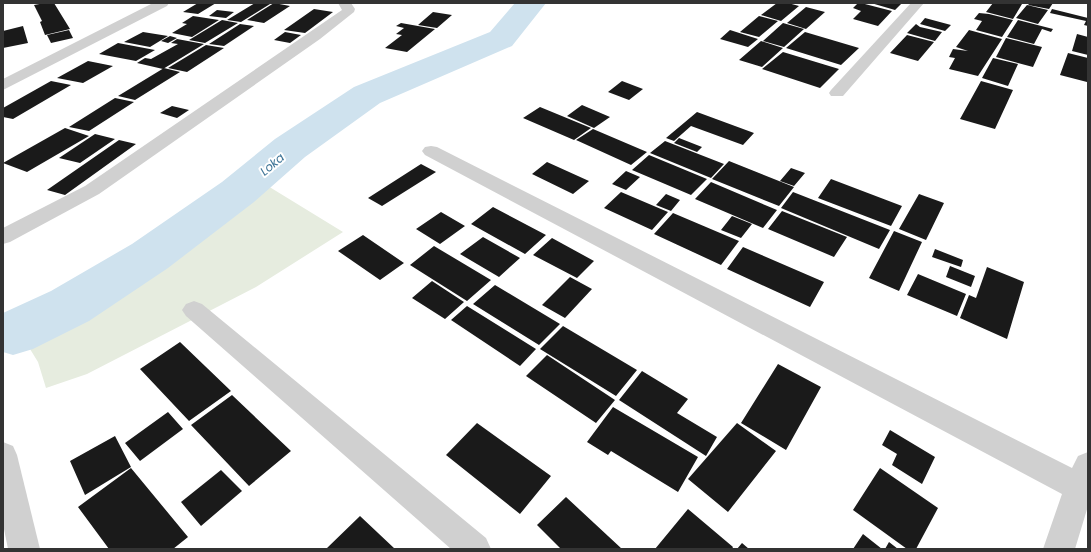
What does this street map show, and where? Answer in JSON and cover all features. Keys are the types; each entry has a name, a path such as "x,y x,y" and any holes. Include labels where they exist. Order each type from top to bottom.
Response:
{"street":[{"path":"3,85 163,3"},
{"path":"3,237 92,190 130,164 348,12 349,9 344,3"},
{"path":"837,93 918,3"},
{"path":"431,152 1083,476 1059,549"},
{"path":"194,310 475,549"},
{"path":"3,455 24,549"}],"shaded area":[{"path":"245,172 343,232 256,287 87,374 46,388 38,362 17,328 15,312 78,281"}],"building":[{"path":"54,3 70,29 45,35 40,22 42,21 34,5"},
{"path":"198,3 216,3 198,14 183,12"},
{"path":"255,3 270,4 241,22 227,20"},
{"path":"274,3 290,6 264,23 247,20"},
{"path":"777,3 788,3 799,6 781,21 761,15"},
{"path":"858,3 892,11 878,26 853,19 861,11 853,8"},
{"path":"871,3 902,3 895,10"},
{"path":"993,3 1022,4 1013,19 986,12"},
{"path":"1030,3 1053,3 1049,9 1028,5"},
{"path":"1027,5 1048,10 1038,24 1016,18"},
{"path":"806,7 825,12 806,29 787,23"},
{"path":"314,9 333,12 305,33 284,30"},
{"path":"1052,9 1088,18 1088,26 1084,25 1086,21 1050,13"},
{"path":"217,10 234,12 226,18 209,16"},
{"path":"433,12 452,15 437,28 418,25"},
{"path":"979,13 1013,20 1002,37 976,30 982,21 974,19"},
{"path":"193,16 219,20 192,37 172,33 187,24 182,23"},
{"path":"759,16 778,21 759,37 740,32"},
{"path":"925,18 951,25 945,31 920,24"},
{"path":"222,20 238,23 205,43 189,40"},
{"path":"1018,20 1053,29 1051,32 1042,29 1034,44 1007,37"},
{"path":"401,23 435,29 407,52 385,48 402,35 396,34 404,28 396,26"},
{"path":"783,23 804,29 784,47 763,41"},
{"path":"240,24 254,26 224,46 209,44"},
{"path":"916,24 920,27 942,32 935,41 907,33"},
{"path":"23,26 28,43 3,48 3,31"},
{"path":"69,30 73,38 51,43 47,35"},
{"path":"730,30 758,39 748,47 720,39"},
{"path":"969,30 1002,39 978,76 949,69 955,58 949,57 953,49 968,51 956,47"},
{"path":"143,32 168,36 150,47 124,42"},
{"path":"285,32 301,35 290,43 274,40"},
{"path":"805,32 859,48 841,65 786,48"},
{"path":"1077,34 1088,37 1088,55 1072,51"},
{"path":"907,35 934,42 918,61 890,53"},
{"path":"170,36 177,38 168,43 161,41"},
{"path":"1006,38 1042,47 1033,67 996,57"},
{"path":"177,39 204,44 163,69 137,63 145,58 151,59 178,44 171,43"},
{"path":"761,41 783,48 762,67 739,60"},
{"path":"118,43 155,50 136,61 99,54"},
{"path":"206,45 224,48 187,72 168,68"},
{"path":"783,52 839,69 820,88 762,69"},
{"path":"1068,53 1088,58 1087,82 1060,75"},
{"path":"993,58 1018,64 1008,86 982,78"},
{"path":"88,61 113,66 83,83 57,78"},
{"path":"164,68 180,72 135,100 118,96"},
{"path":"51,81 71,85 13,119 3,117 3,108"},
{"path":"622,81 643,89 629,100 608,92"},
{"path":"981,81 1013,90 995,129 960,119"},
{"path":"115,98 134,102 89,131 69,127"},
{"path":"582,105 610,117 594,128 567,116"},
{"path":"172,106 189,110 177,118 160,113"},
{"path":"540,107 591,128 574,140 523,118"},
{"path":"697,112 754,133 743,145 691,126 674,141 666,138"},
{"path":"65,128 89,136 27,172 3,163"},
{"path":"593,129 647,152 631,165 576,140"},
{"path":"95,134 115,139 80,163 59,158"},
{"path":"679,138 702,147 697,152 674,143"},
{"path":"119,140 136,144 65,195 47,190"},
{"path":"665,141 724,164 711,178 650,153"},
{"path":"649,155 707,179 691,195 632,170"},
{"path":"729,161 794,187 779,206 712,179"},
{"path":"547,162 589,181 573,194 532,174"},
{"path":"421,164 436,172 382,206 368,198"},
{"path":"791,168 805,173 794,186 780,181"},
{"path":"626,171 640,177 626,190 612,184"},
{"path":"831,179 902,206 891,226 818,198"},
{"path":"711,182 777,210 763,228 695,199"},
{"path":"621,192 668,212 652,230 604,208"},
{"path":"793,192 890,230 879,249 781,208"},
{"path":"666,194 680,200 671,211 656,205"},
{"path":"919,194 944,203 926,240 899,229"},
{"path":"493,207 546,235 525,254 471,224"},
{"path":"782,211 847,237 834,257 768,229"},
{"path":"441,212 465,226 440,244 416,229"},
{"path":"673,213 739,241 721,265 654,234"},
{"path":"732,216 752,224 741,238 721,230"},
{"path":"894,231 922,242 899,291 869,278"},
{"path":"363,235 404,263 380,280 338,251"},
{"path":"483,237 520,258 499,277 460,254"},
{"path":"552,238 594,261 577,278 533,255"},
{"path":"434,246 491,280 467,301 410,265"},
{"path":"743,247 824,282 810,307 727,269"},
{"path":"935,249 963,260 961,267 932,257"},
{"path":"950,266 975,276 971,287 946,277"},
{"path":"987,267 1024,282 1007,339 960,318 969,295 976,298"},
{"path":"918,274 966,294 957,316 907,295"},
{"path":"570,277 592,289 565,318 542,305"},
{"path":"432,281 464,302 445,319 412,298"},
{"path":"495,285 560,324 539,345 473,304"},
{"path":"467,306 536,349 520,366 451,320"},
{"path":"563,326 637,370 616,396 540,349"},
{"path":"180,342 231,391 189,421 140,369"},
{"path":"547,355 615,400 596,423 526,376"},
{"path":"778,364 821,387 786,450 741,423"},
{"path":"642,371 688,399 677,413 717,437 706,456 619,400"},
{"path":"232,395 291,451 249,486 191,425"},
{"path":"613,407 698,457 678,492 611,451 608,455 587,442"},
{"path":"168,412 183,429 140,461 125,443"},
{"path":"477,423 551,476 520,514 446,455"},
{"path":"737,423 776,451 728,512 688,479"},
{"path":"890,430 935,457 922,484 892,465 897,454 882,445"},
{"path":"115,436 131,467 85,495 70,461"},
{"path":"131,468 188,537 173,549 109,549 78,507"},
{"path":"880,468 938,508 916,549 907,549 853,510"},
{"path":"221,470 242,491 201,526 181,502"},
{"path":"566,497 622,549 561,549 537,525"},
{"path":"688,509 733,547 732,549 655,549"},
{"path":"360,516 395,549 326,549"},
{"path":"863,534 882,549 853,549"},
{"path":"889,542 898,549 885,549"},
{"path":"742,543 749,549 737,549"}],"waterway":[{"name":"Loka","path":"13,333 70,306 150,256 238,192 290,148 367,95 501,39 531,3"}]}
